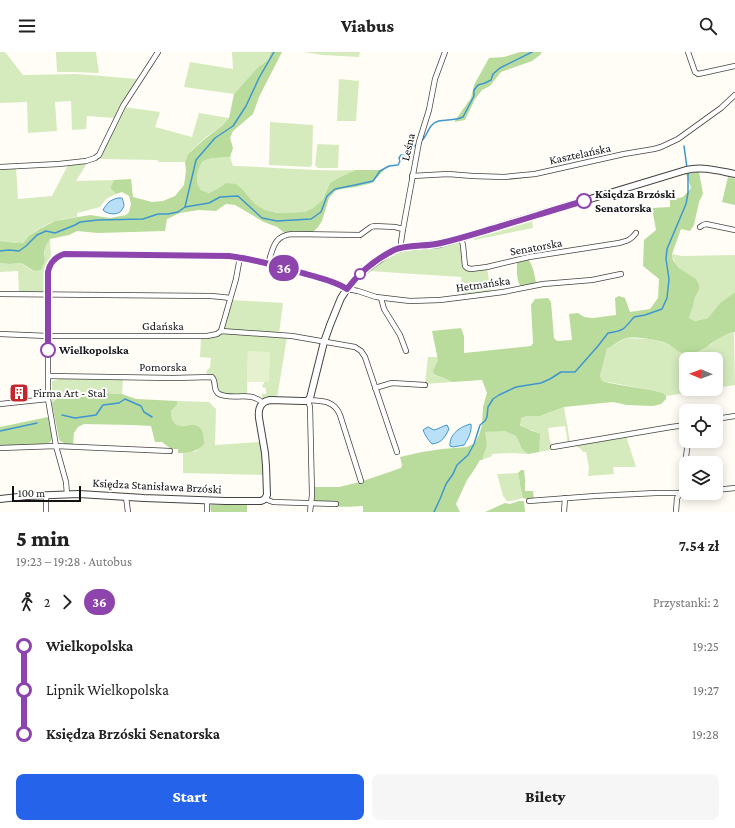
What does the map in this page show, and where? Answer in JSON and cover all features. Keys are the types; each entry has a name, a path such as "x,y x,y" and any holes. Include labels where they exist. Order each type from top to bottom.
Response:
{"street":[{"path":"0,167 59,164 95,158 99,155 123,106 158,52"},
{"name":"Leśna","path":"401,248 412,176 419,144 429,110 435,79 445,52"},
{"path":"688,52 695,72 698,74 735,66"},
{"name":"Kasztelańska","path":"412,176 448,174 504,177 535,174 624,154 654,149 678,139 721,108 735,95"},
{"path":"308,400 312,395 324,342 336,309 347,289 358,276 390,252 401,248 440,244 688,170 704,168 735,174"},
{"path":"700,226 706,224 735,230"},
{"path":"268,264 275,242 279,238 286,235 360,235 374,226 403,229"},
{"name":"Senatorska","path":"461,238 464,264 467,268 471,269 487,267 529,257 618,243 631,239 636,233"},
{"path":"67,494 66,482 56,446 48,400 48,272 49,266 55,258 64,254 229,256 268,264 341,285 347,289"},
{"path":"221,330 236,279 240,258"},
{"name":"Hetmańska","path":"347,289 381,298 410,301 440,300 503,292 558,282 592,280 621,274"},
{"path":"0,294 211,296 230,298"},
{"path":"381,298 384,309 400,335 406,351"},
{"name":"Gdańska","path":"0,334 48,336 207,336 217,334 221,330 277,335 355,347 361,351 365,357 375,388"},
{"name":"Pomorska","path":"48,376 173,378 212,377 216,391 220,394 252,396 263,403"},
{"path":"397,452 375,388 392,383 425,385"},
{"path":"0,404 48,400"},
{"path":"265,499 266,466 259,413 260,407 263,403 270,400 308,400 326,402 333,405 340,415 361,481"},
{"path":"308,400 310,407 312,495 310,512"},
{"path":"723,419 735,416"},
{"path":"553,447 679,426"},
{"path":"0,448 56,446 170,451"},
{"path":"723,489 735,488"},
{"path":"529,501 656,493 679,493"},
{"name":"Księdza Stanisława Brzóski","path":"0,499 46,495 89,494 207,500 261,501 265,499 273,502 336,504"},
{"path":"46,495 46,512"},
{"path":"676,512 676,501 679,495"},
{"path":"126,497 128,512"},
{"path":"564,512 565,498"},
{"path":"207,500 207,512"}],"green space":[{"path":"0,52 5,52 23,75 77,74 138,80 114,118 87,116 86,129 72,130 71,101 55,102 57,131 28,133 27,102 0,103"},
{"path":"56,52 96,52 99,73 57,72"},
{"path":"232,52 271,52 268,60 257,68 234,94 184,87 190,62 233,69"},
{"path":"271,52 282,52 259,97 253,114 233,131 230,138 233,148 230,157 204,160 198,172 197,181 201,190 209,193 226,183 236,184 255,204 265,210 278,213 305,212 315,207 323,199 330,183 340,177 356,170 384,170 372,183 335,191 329,198 322,221 313,232 286,234 277,227 264,222 235,205 226,204 216,211 199,210 180,213 167,219 165,231 98,233 77,231 69,235 50,239 46,245 44,252 45,260 41,270 32,270 21,263 0,263 0,241 23,243 29,236 55,221 90,215 110,218 126,215 129,212 131,204 129,196 122,192 116,194 110,188 114,180 131,179 133,197 152,202 163,201 175,196 184,185 186,171 185,162 188,154 222,126 229,118 234,94 257,68 268,60"},
{"path":"304,52 360,52 359,57 322,55"},
{"path":"520,52 542,52 532,61 501,72 490,86 482,90 475,99 465,120 454,122 471,98 474,85 489,58 504,57"},
{"path":"339,79 359,81 356,121 337,121"},
{"path":"124,107 160,112 155,127 192,137 199,113 229,118 222,126 207,136 188,154 185,162 101,159 99,157"},
{"path":"270,122 313,125 312,165 310,167 269,165"},
{"path":"318,144 339,145 338,168 318,168 315,165"},
{"path":"230,157 233,166 310,170 356,170 330,183 323,199 315,208 305,212 278,213 265,210 255,204 243,190 226,183 209,193 201,190 197,177 202,162 211,158"},
{"path":"87,163 76,181 114,180 110,188 116,194 106,199 100,207 77,213 77,217 58,220 46,225 33,233 23,243 0,241 0,168 16,167 18,199 52,196 68,165"},
{"path":"699,172 703,194 699,202 694,225 690,231 681,229 672,254 673,260 679,268 696,279 699,285 699,290 689,318 695,321 708,318 720,303 735,292 735,332 722,336 695,352 679,352 663,342 640,338 626,338 607,349 600,376 602,381 663,393 666,396 666,399 661,404 653,406 627,405 613,402 564,407 540,416 527,416 521,418 520,425 540,434 539,452 528,454 522,449 516,436 505,431 485,432 487,446 482,460 480,460 467,480 456,504 460,512 363,512 363,506 332,506 315,502 313,499 314,487 339,487 360,482 401,468 402,465 400,457 442,449 467,447 475,443 482,425 483,407 487,393 482,380 452,382 435,375 433,372 438,360 432,331 461,328 464,336 464,353 531,346 533,343 531,305 535,299 548,298 551,302 554,338 557,341 572,340 569,314 578,313 584,317 593,318 616,315 615,298 619,296 625,298 630,312 650,309 658,298 659,279 643,266 644,240 656,230 652,208 670,207 670,200 683,197 691,188 686,174"},
{"path":"728,177 735,179 735,205 722,202"},
{"path":"532,220 533,228 475,240 472,238"},
{"path":"50,239 51,259 46,270 44,291 42,293 19,293 18,271 0,272 0,263 21,263 31,270 45,260 45,249"},
{"path":"461,241 464,267 487,268 491,293 463,296 461,277 369,271 397,253 412,249 439,247"},
{"path":"672,254 682,256 735,255 735,292 720,303 708,318 695,321 689,318 694,300 699,290 696,279 684,272 675,263"},
{"path":"528,259 534,271 536,284 521,287 517,272 517,262"},
{"path":"231,300 283,303 279,334 225,329"},
{"path":"734,332 735,385 723,387 723,352 684,352 710,345 723,335"},
{"path":"223,333 287,337 277,398 264,400 262,397 262,394 266,394 266,388 262,387 263,384 264,382 269,382 248,351 247,395 230,394 218,391 206,372 210,367 211,358 200,357 201,338"},
{"path":"626,338 650,339 666,343 676,348 679,352 679,394 666,396 663,393 656,391 602,381 600,376 607,349"},
{"path":"248,351 270,352 269,382 247,382"},
{"path":"428,357 438,357 434,368 434,375 452,382 425,384"},
{"path":"57,378 123,378 122,394 68,394 55,399 52,404 52,381 57,380"},
{"path":"106,393 122,394 136,399 177,401 177,405 171,411 172,419 175,424 179,426 198,426 203,434 204,444 192,452 178,453 178,449 171,449 162,442 155,442 151,426 84,424 78,427 74,433 73,445 64,445 64,443 59,439 52,404 55,400 62,395"},
{"path":"177,401 209,402 216,409 215,445 261,442 265,475 183,473 183,453 197,451 193,425 182,427 175,425 172,419 171,411 177,405"},
{"path":"564,407 570,442 568,443 565,426 548,428 551,448 626,436 636,467 613,467 614,474 588,476 589,468 586,452 583,452 576,446 539,452 539,434 532,430 527,430 520,424 520,418 527,416 540,416"},
{"path":"48,417 52,437 50,442 44,444 0,447 0,427"},
{"path":"505,430 516,436 522,449 528,454 492,454 492,456 482,460 487,446 484,432"},
{"path":"521,470 524,470 525,491 533,491 534,499 523,498 518,473"},
{"path":"518,473 523,498 507,501 503,496 497,474"},
{"path":"524,501 525,512 485,512 505,503 510,504"},
{"path":"211,505 247,505 247,512 211,512"}],"water":[{"path":"122,198 124,204 121,211 111,214 103,210 109,202"},
{"path":"471,424 470,433 464,445 453,447 450,446 451,438 456,431"},
{"path":"447,425 449,429 443,439 432,444 423,430 428,427 434,430"}],"waterway":[{"path":"185,207 196,160 215,138 233,126 246,106 259,78 274,52"},
{"path":"420,142 424,139 433,123 463,117 474,96 474,90 478,85 491,80 493,74 500,68 532,52"},
{"path":"0,251 19,251 37,235 46,231 55,233 80,222 143,219 158,214 178,212 185,207 209,203 220,197 238,196 262,218 277,221 311,219 321,212 327,196 335,189 373,181 380,171 389,166 398,165 401,155 405,155 407,157 411,154 413,147 417,144"},
{"path":"684,146 687,168"},
{"path":"434,512 446,484 457,465 468,455 474,444 480,425 485,421 488,407 493,399 516,387 541,383 561,372 575,372 608,333 623,329 634,317 662,309 667,298 669,279 666,259 667,249 686,204 688,193 688,172"},
{"path":"62,415 75,418 96,415 103,405 119,403 125,399 141,406 144,412 152,417"},
{"path":"0,431 37,423"}],"bus line":[{"name":"36","path":"48,350 48,272 49,266 55,258 64,254 238,257 312,276 341,285 347,289 366,269 390,252 397,249 440,244 584,201"}],"place":[{"name":"Księdza Brzóski Senatorska","path":"584,201"},
{"name":"Wielkopolska","path":"48,350"},
{"name":"Firma Art - Stal","path":"19,393"}]}
